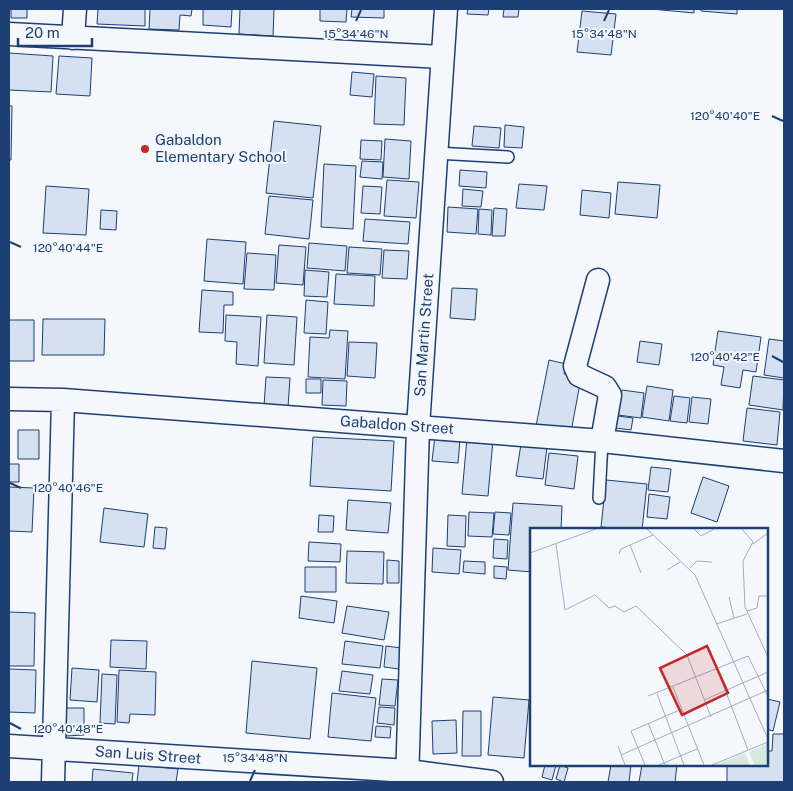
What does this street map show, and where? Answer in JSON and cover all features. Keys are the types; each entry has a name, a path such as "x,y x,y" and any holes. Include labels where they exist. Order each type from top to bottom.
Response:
{"street":[{"path":"73,38 75,9"},
{"name":"San Martin Street","path":"408,777 418,427 446,9"},
{"path":"9,34 442,57"},
{"path":"598,280 575,366 579,375 605,387 610,394 602,441"},
{"name":"Gabaldon Street","path":"9,399 63,400 602,441 784,461"},
{"path":"53,782 63,400"},
{"name":"San Luis Street","path":"9,746 492,782"}],"lane":[{"path":"436,153 508,157"},
{"path":"599,498 602,441"}],"building":[{"path":"11,9 27,9 27,18 11,18"},
{"path":"98,9 145,9 145,26 97,24"},
{"path":"150,9 192,9 191,16 180,15 179,30 149,29"},
{"path":"203,9 232,9 231,27 203,25"},
{"path":"240,9 274,9 273,36 239,34"},
{"path":"320,9 347,9 346,22 320,21"},
{"path":"352,9 384,9 384,18 351,17"},
{"path":"468,9 489,9 488,15 467,14"},
{"path":"504,9 519,9 518,17 503,17"},
{"path":"651,9 694,9 694,13"},
{"path":"701,9 737,9 737,14 701,11"},
{"path":"582,11 616,14 611,55 577,52"},
{"path":"9,53 53,56 51,92 9,90"},
{"path":"59,56 92,58 90,96 56,94"},
{"path":"352,72 374,74 372,97 350,95"},
{"path":"376,76 406,78 404,125 374,124"},
{"path":"9,106 12,106 11,160 9,160"},
{"path":"274,121 321,126 313,198 266,193"},
{"path":"505,125 524,127 522,148 504,147"},
{"path":"474,126 501,128 499,148 472,146"},
{"path":"385,139 411,141 409,179 383,177"},
{"path":"361,140 382,141 381,160 360,159"},
{"path":"362,161 383,162 382,179 360,177"},
{"path":"324,164 356,166 353,229 321,227"},
{"path":"460,170 487,172 486,188 459,186"},
{"path":"387,180 419,182 416,218 384,216"},
{"path":"618,182 660,185 657,218 615,214"},
{"path":"519,184 547,186 544,210 516,208"},
{"path":"46,186 89,189 86,235 43,233"},
{"path":"363,186 382,187 380,214 361,213"},
{"path":"463,189 483,191 481,207 462,206"},
{"path":"582,190 611,193 609,218 580,215"},
{"path":"269,196 313,200 309,239 265,234"},
{"path":"448,207 478,209 476,234 447,232"},
{"path":"494,208 507,209 505,236 492,236"},
{"path":"479,209 492,210 491,235 478,234"},
{"path":"101,210 117,211 116,230 100,229"},
{"path":"365,219 410,222 408,244 363,241"},
{"path":"207,239 246,242 243,284 204,281"},
{"path":"309,243 347,246 345,271 307,268"},
{"path":"279,245 306,247 303,285 276,283"},
{"path":"349,247 382,249 380,275 347,273"},
{"path":"384,250 409,251 407,279 382,278"},
{"path":"247,253 276,255 274,290 244,289"},
{"path":"305,270 329,272 327,297 304,296"},
{"path":"336,274 375,276 374,306 334,304"},
{"path":"452,288 477,289 475,320 450,318"},
{"path":"202,290 233,292 233,305 224,305 223,333 199,332"},
{"path":"306,300 328,302 326,334 304,333"},
{"path":"226,315 261,317 258,366 236,364 237,342 225,341"},
{"path":"267,315 297,317 294,365 264,363"},
{"path":"43,319 105,319 104,355 42,355"},
{"path":"9,320 34,320 34,361 9,361"},
{"path":"330,330 348,331 345,379 308,377 310,337 329,338"},
{"path":"718,331 761,337 756,372 743,370 740,388 721,385 724,367 713,365"},
{"path":"769,339 784,341 784,378 764,375"},
{"path":"640,341 662,344 659,365 637,362"},
{"path":"349,342 377,343 375,378 347,376"},
{"path":"549,360 566,364 564,374 581,378 571,432 536,426"},
{"path":"753,376 784,380 783,410 749,405"},
{"path":"266,377 290,378 288,407 264,406"},
{"path":"306,379 321,379 321,393 306,393"},
{"path":"323,380 347,381 346,406 322,405"},
{"path":"647,386 673,390 669,421 642,417"},
{"path":"622,390 644,393 641,418 618,415"},
{"path":"674,396 690,398 687,423 670,421"},
{"path":"692,397 711,399 708,424 689,422"},
{"path":"747,408 780,412 777,445 743,441"},
{"path":"618,416 633,418 631,430 616,428"},
{"path":"18,430 39,430 39,459 18,459"},
{"path":"435,436 460,439 458,463 432,461"},
{"path":"313,437 394,441 391,491 310,486"},
{"path":"467,438 493,440 488,496 462,494"},
{"path":"521,444 547,447 543,479 516,476"},
{"path":"549,453 578,456 574,489 545,485"},
{"path":"9,464 19,464 19,482 9,482"},
{"path":"651,467 671,469 668,492 648,490"},
{"path":"703,477 729,486 717,522 691,513"},
{"path":"606,480 647,484 642,528 601,527"},
{"path":"9,487 34,488 32,532 9,531"},
{"path":"649,494 670,497 667,519 647,517"},
{"path":"348,500 391,503 388,533 346,530"},
{"path":"513,503 562,506 561,528 530,528 530,572 508,570"},
{"path":"104,508 148,514 144,547 100,542"},
{"path":"469,512 494,513 492,537 468,536"},
{"path":"495,512 511,513 509,535 493,534"},
{"path":"319,515 334,516 333,532 318,532"},
{"path":"448,515 466,516 465,547 447,546"},
{"path":"155,527 167,528 165,549 153,548"},
{"path":"494,539 508,540 507,559 493,558"},
{"path":"309,542 341,544 340,562 308,561"},
{"path":"433,548 461,550 459,574 432,572"},
{"path":"347,551 384,552 383,584 346,583"},
{"path":"387,560 399,561 399,583 387,583"},
{"path":"464,561 485,562 485,574 463,572"},
{"path":"494,566 507,567 506,579 494,578"},
{"path":"305,567 336,567 336,592 305,592"},
{"path":"301,596 337,601 334,623 299,618"},
{"path":"347,606 389,612 384,640 342,633"},
{"path":"9,612 35,613 34,666 9,666"},
{"path":"111,640 147,641 146,669 110,667"},
{"path":"345,641 383,646 380,668 342,664"},
{"path":"386,646 401,648 399,669 384,667"},
{"path":"252,661 317,668 310,739 246,733"},
{"path":"72,668 99,670 97,702 70,700"},
{"path":"9,669 36,670 35,713 9,712"},
{"path":"119,670 156,672 155,715 130,714 129,723 117,722"},
{"path":"342,671 373,675 370,694 339,691"},
{"path":"102,674 117,675 115,724 100,723"},
{"path":"382,679 398,680 395,706 379,705"},
{"path":"332,693 376,698 371,741 328,737"},
{"path":"493,697 529,700 524,758 488,755"},
{"path":"768,699 780,702 773,731 768,729"},
{"path":"379,707 395,708 394,725 377,723"},
{"path":"65,708 84,708 84,735 66,736"},
{"path":"463,711 481,711 481,756 462,756"},
{"path":"456,720 457,753 433,754 432,721"},
{"path":"376,726 391,727 390,738 375,737"},
{"path":"773,734 784,734 784,782 727,782 727,766 768,766 768,751 772,751"},
{"path":"139,765 178,769 176,782 137,782"},
{"path":"545,766 556,766 552,780 542,777"},
{"path":"560,766 568,768 564,782 556,779"},
{"path":"611,766 631,766 629,782 608,782"},
{"path":"642,766 677,766 675,782 639,782"},
{"path":"93,769 133,773 132,782 92,782"}],"place":[{"name":"Gabaldon Elementary School","path":"145,149"}]}
